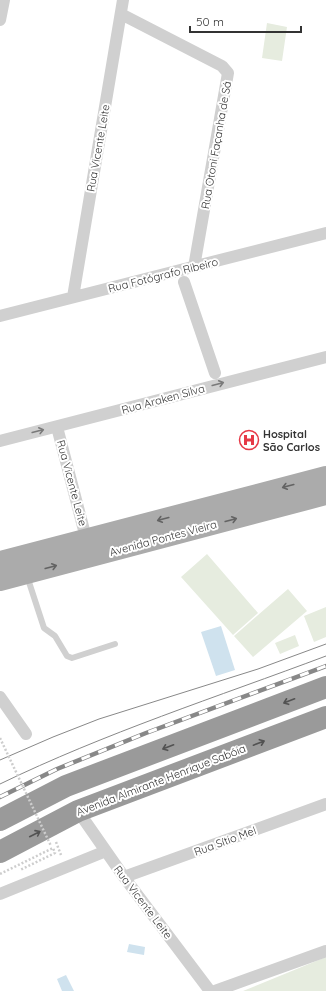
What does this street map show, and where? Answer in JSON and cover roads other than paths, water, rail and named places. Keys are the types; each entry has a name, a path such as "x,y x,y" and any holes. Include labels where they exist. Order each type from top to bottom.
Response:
{"highway":[{"path":"0,820 66,786 326,687"},
{"name":"Avenida Almirante Henrique Sabóia","path":"0,852 51,840 78,811 326,717"}],"main road":[{"name":"Avenida Pontes Vieira","path":"0,561 326,476"},
{"name":"Avenida Pontes Vieira","path":"0,581 326,495"}],"street":[{"path":"0,20 4,0"},
{"name":"Rua Vicente Leite","path":"73,297 123,0"},
{"name":"Rua Otoni Façanha de Sá","path":"121,14 222,66 228,73 194,267"},
{"name":"Rua Fotógrafo Ribeiro","path":"0,316 326,234"},
{"path":"184,282 215,373"},
{"name":"Rua Araken Silva","path":"0,441 326,357"},
{"name":"Rua Vicente Leite","path":"57,427 86,538"},
{"path":"0,697 26,734"},
{"name":"Rua Sítio Mel","path":"124,877 326,804"},
{"name":"Rua Vicente Leite","path":"78,811 124,877 210,991"},
{"path":"0,894 106,851"},
{"path":"215,991 326,951"}],"lane":[{"path":"26,574 44,628 55,636 67,656 72,658 115,644"}],"water":[{"path":"221,626 235,670 216,676 201,632"},
{"path":"129,944 145,947 144,955 127,952"},
{"path":"66,975 74,991 62,991 57,979"}],"tram line":[{"path":"0,760 99,719 258,669 326,644"},
{"path":"0,784 80,748 162,716 326,656"}],"railway":[{"path":"0,797 57,769 146,733 326,666"}],"place":[{"name":"Hospital São Carlos","path":"249,440"}]}
